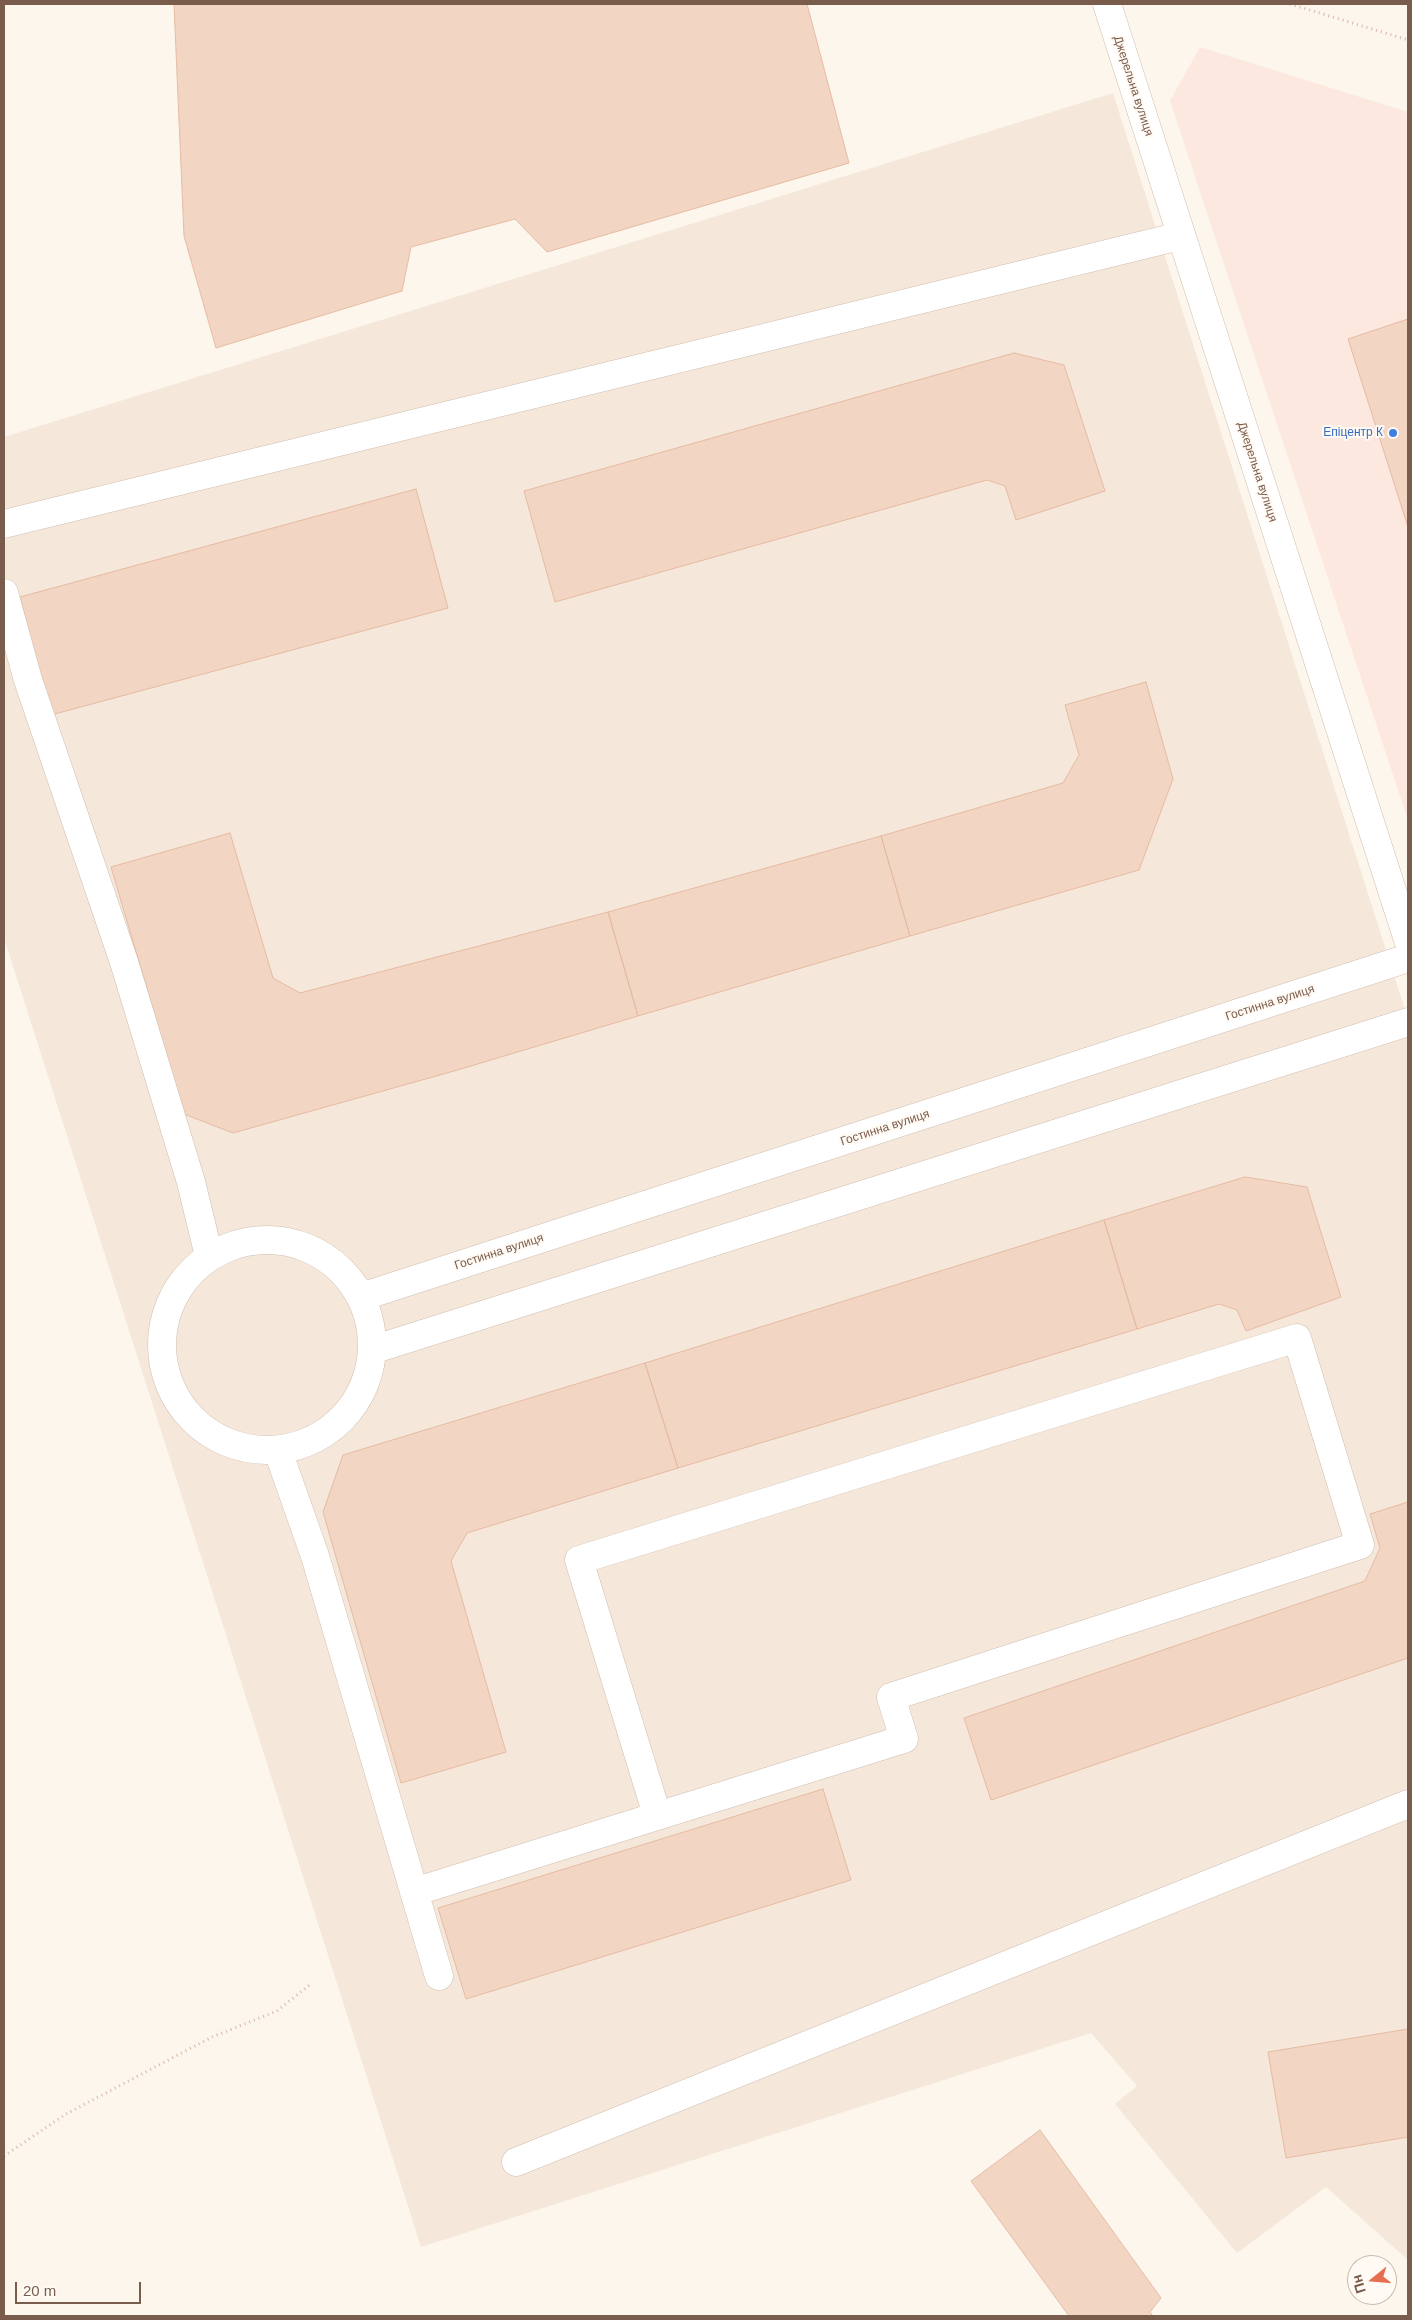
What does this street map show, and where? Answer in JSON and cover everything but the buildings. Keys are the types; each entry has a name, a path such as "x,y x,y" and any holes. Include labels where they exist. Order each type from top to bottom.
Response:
{"street":[{"name":"Джерельна вулиця","path":"1107,4 1180,236 1408,940"},
{"path":"4,524 1180,236"},
{"path":"4,593 28,680 124,962 191,1182 209,1256"},
{"name":"Гостинна вулиця","path":"361,1297 1408,958"},
{"path":"372,1350 1408,1022"},
{"path":"278,1239 312,1249 341,1270 361,1297 372,1330 372,1364 360,1396 339,1423 310,1442 278,1451 243,1449 212,1436 186,1413 167,1382 161,1347 166,1312 183,1280 209,1256 242,1242 278,1239"},
{"path":"414,1892 904,1739 891,1697 1360,1545 1297,1338 579,1560 657,1815"},
{"path":"278,1451 315,1556 439,1976"},
{"path":"516,2162 1408,1804"}],"path":[{"path":"1290,4 1408,40"},
{"path":"4,2156 83,2104 212,2037 277,2011 312,1983"}],"shaded area":[{"path":"1200,47 1408,112 1408,820 1170,101"},
{"path":"1113,93 1408,1019 1408,2260 1326,2187 1237,2253 1115,2104 1137,2086 1091,2033 421,2247 4,938 4,437"}],"place":[{"name":"Епіцентр К","path":"1393,433"}]}
